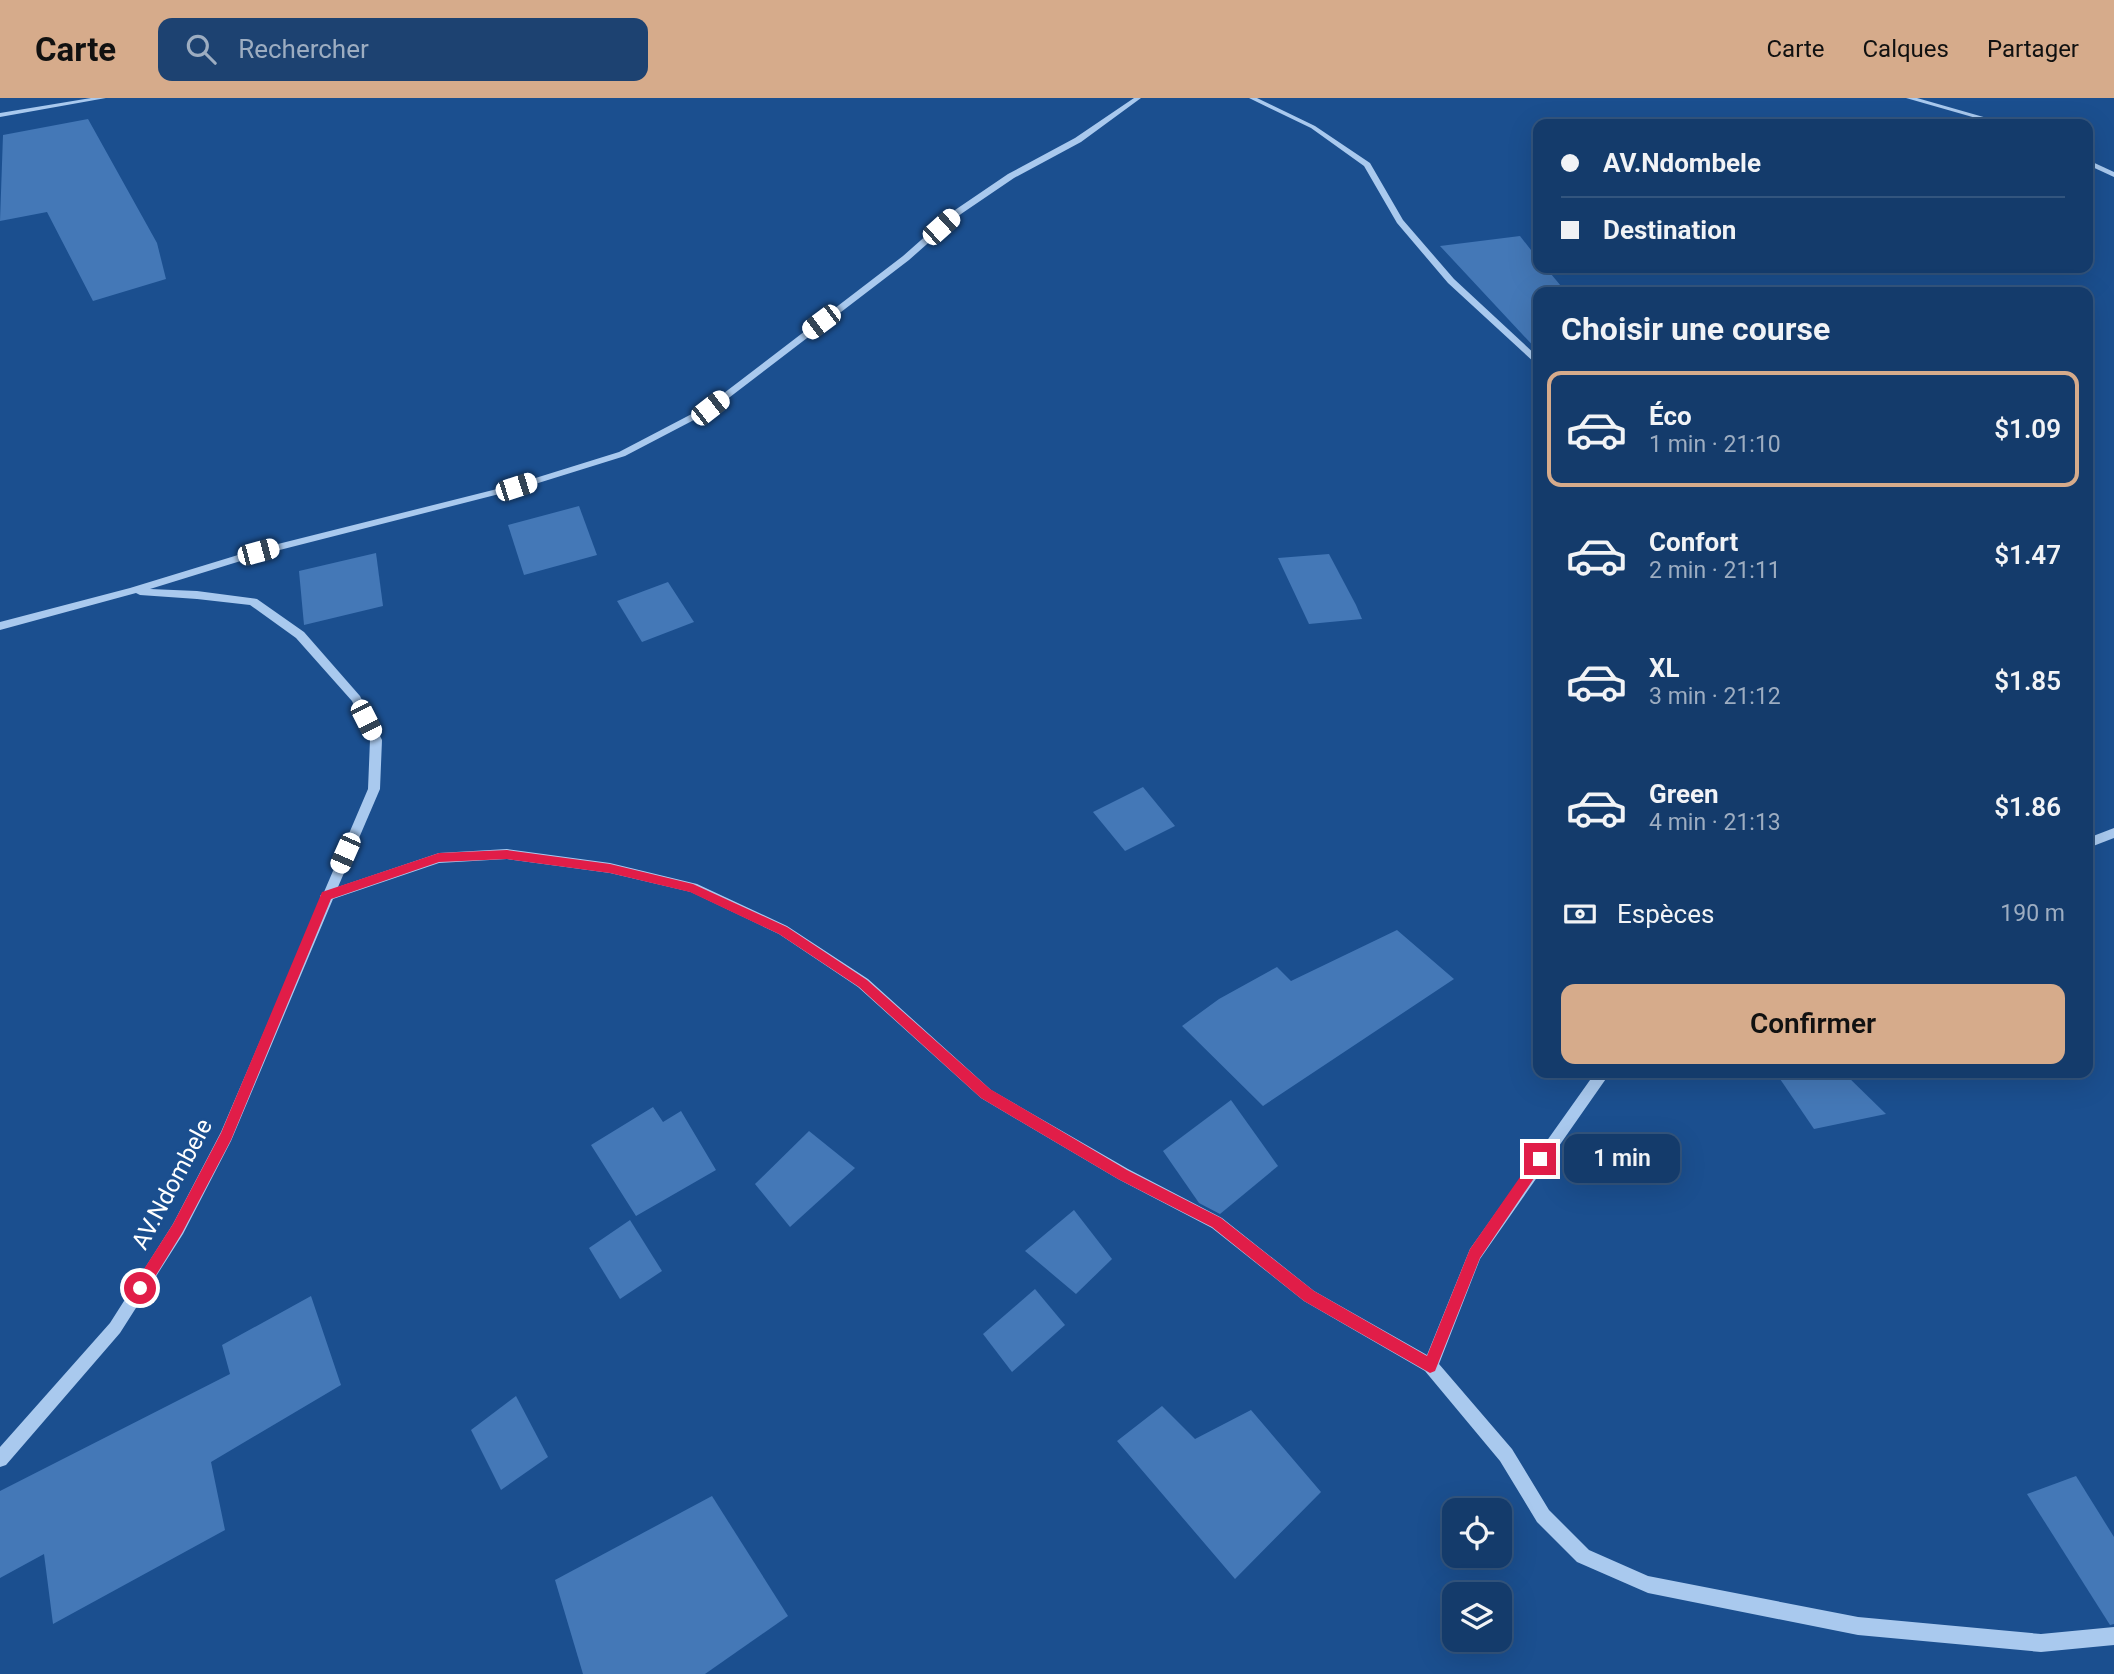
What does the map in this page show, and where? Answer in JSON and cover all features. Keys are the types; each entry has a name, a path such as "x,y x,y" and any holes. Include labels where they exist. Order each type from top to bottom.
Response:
{"street":[{"path":"0,115 103,98"},
{"path":"0,626 132,591 258,552 516,487 622,454 710,408 905,258 958,212 1011,176 1078,140 1138,98"},
{"path":"1252,98 1313,127 1367,165 1400,221 1451,281 1533,356"},
{"path":"1909,98 1986,119"},
{"path":"2093,164 2114,174"},
{"path":"132,591 253,602 300,635 356,699 376,740 373,789 326,896"},
{"path":"2093,841 2114,833"},
{"path":"326,896 439,858 507,854 610,868 693,888 783,930 863,983 986,1094 1123,1174 1217,1223 1309,1296 1430,1366 1506,1455 1543,1516 1583,1556 1648,1584 1858,1626 2041,1643 2114,1636"},
{"name":"AV.Ndombele","path":"0,1459 115,1328 178,1228 226,1136 326,896"},
{"path":"1430,1366 1475,1254 1599,1078"}],"building":[{"path":"88,119 157,243 166,279 93,301 47,212 0,221 3,135"},
{"path":"1520,236 1533,253 1533,273 1550,273 1562,287 1533,287 1533,346 1440,246"},
{"path":"579,506 597,555 524,575 508,525"},
{"path":"376,553 383,606 304,625 299,571"},
{"path":"1329,554 1362,619 1309,624 1278,558"},
{"path":"668,582 694,622 642,642 617,601"},
{"path":"1143,787 1175,826 1125,851 1093,812"},
{"path":"1397,930 1454,979 1263,1106 1182,1026 1219,999 1277,967 1291,981"},
{"path":"1779,1078 1849,1078 1886,1114 1814,1129"},
{"path":"1231,1100 1278,1166 1220,1214 1199,1203 1163,1151"},
{"path":"653,1107 663,1122 681,1111 716,1170 636,1216 591,1145"},
{"path":"809,1131 855,1168 790,1227 755,1184"},
{"path":"1074,1210 1112,1259 1076,1294 1025,1251"},
{"path":"630,1220 662,1271 620,1299 589,1248"},
{"path":"1035,1289 1065,1325 1012,1372 983,1334"},
{"path":"311,1296 341,1385 211,1462 225,1530 53,1624 44,1554 0,1578 0,1491 230,1374 222,1345"},
{"path":"516,1396 548,1457 501,1490 471,1430"},
{"path":"1162,1406 1195,1439 1251,1410 1321,1492 1235,1579 1117,1441"},
{"path":"2076,1476 2114,1537 2114,1624 2110,1625 2027,1494"},
{"path":"712,1496 788,1616 705,1674 583,1674 555,1580"}],"route":[{"path":"140,1288 178,1228 226,1136 326,896 439,858 507,854 610,868 693,888 783,930 863,983 986,1094 1123,1174 1217,1223 1309,1296 1430,1366 1475,1254 1540,1159"}]}
